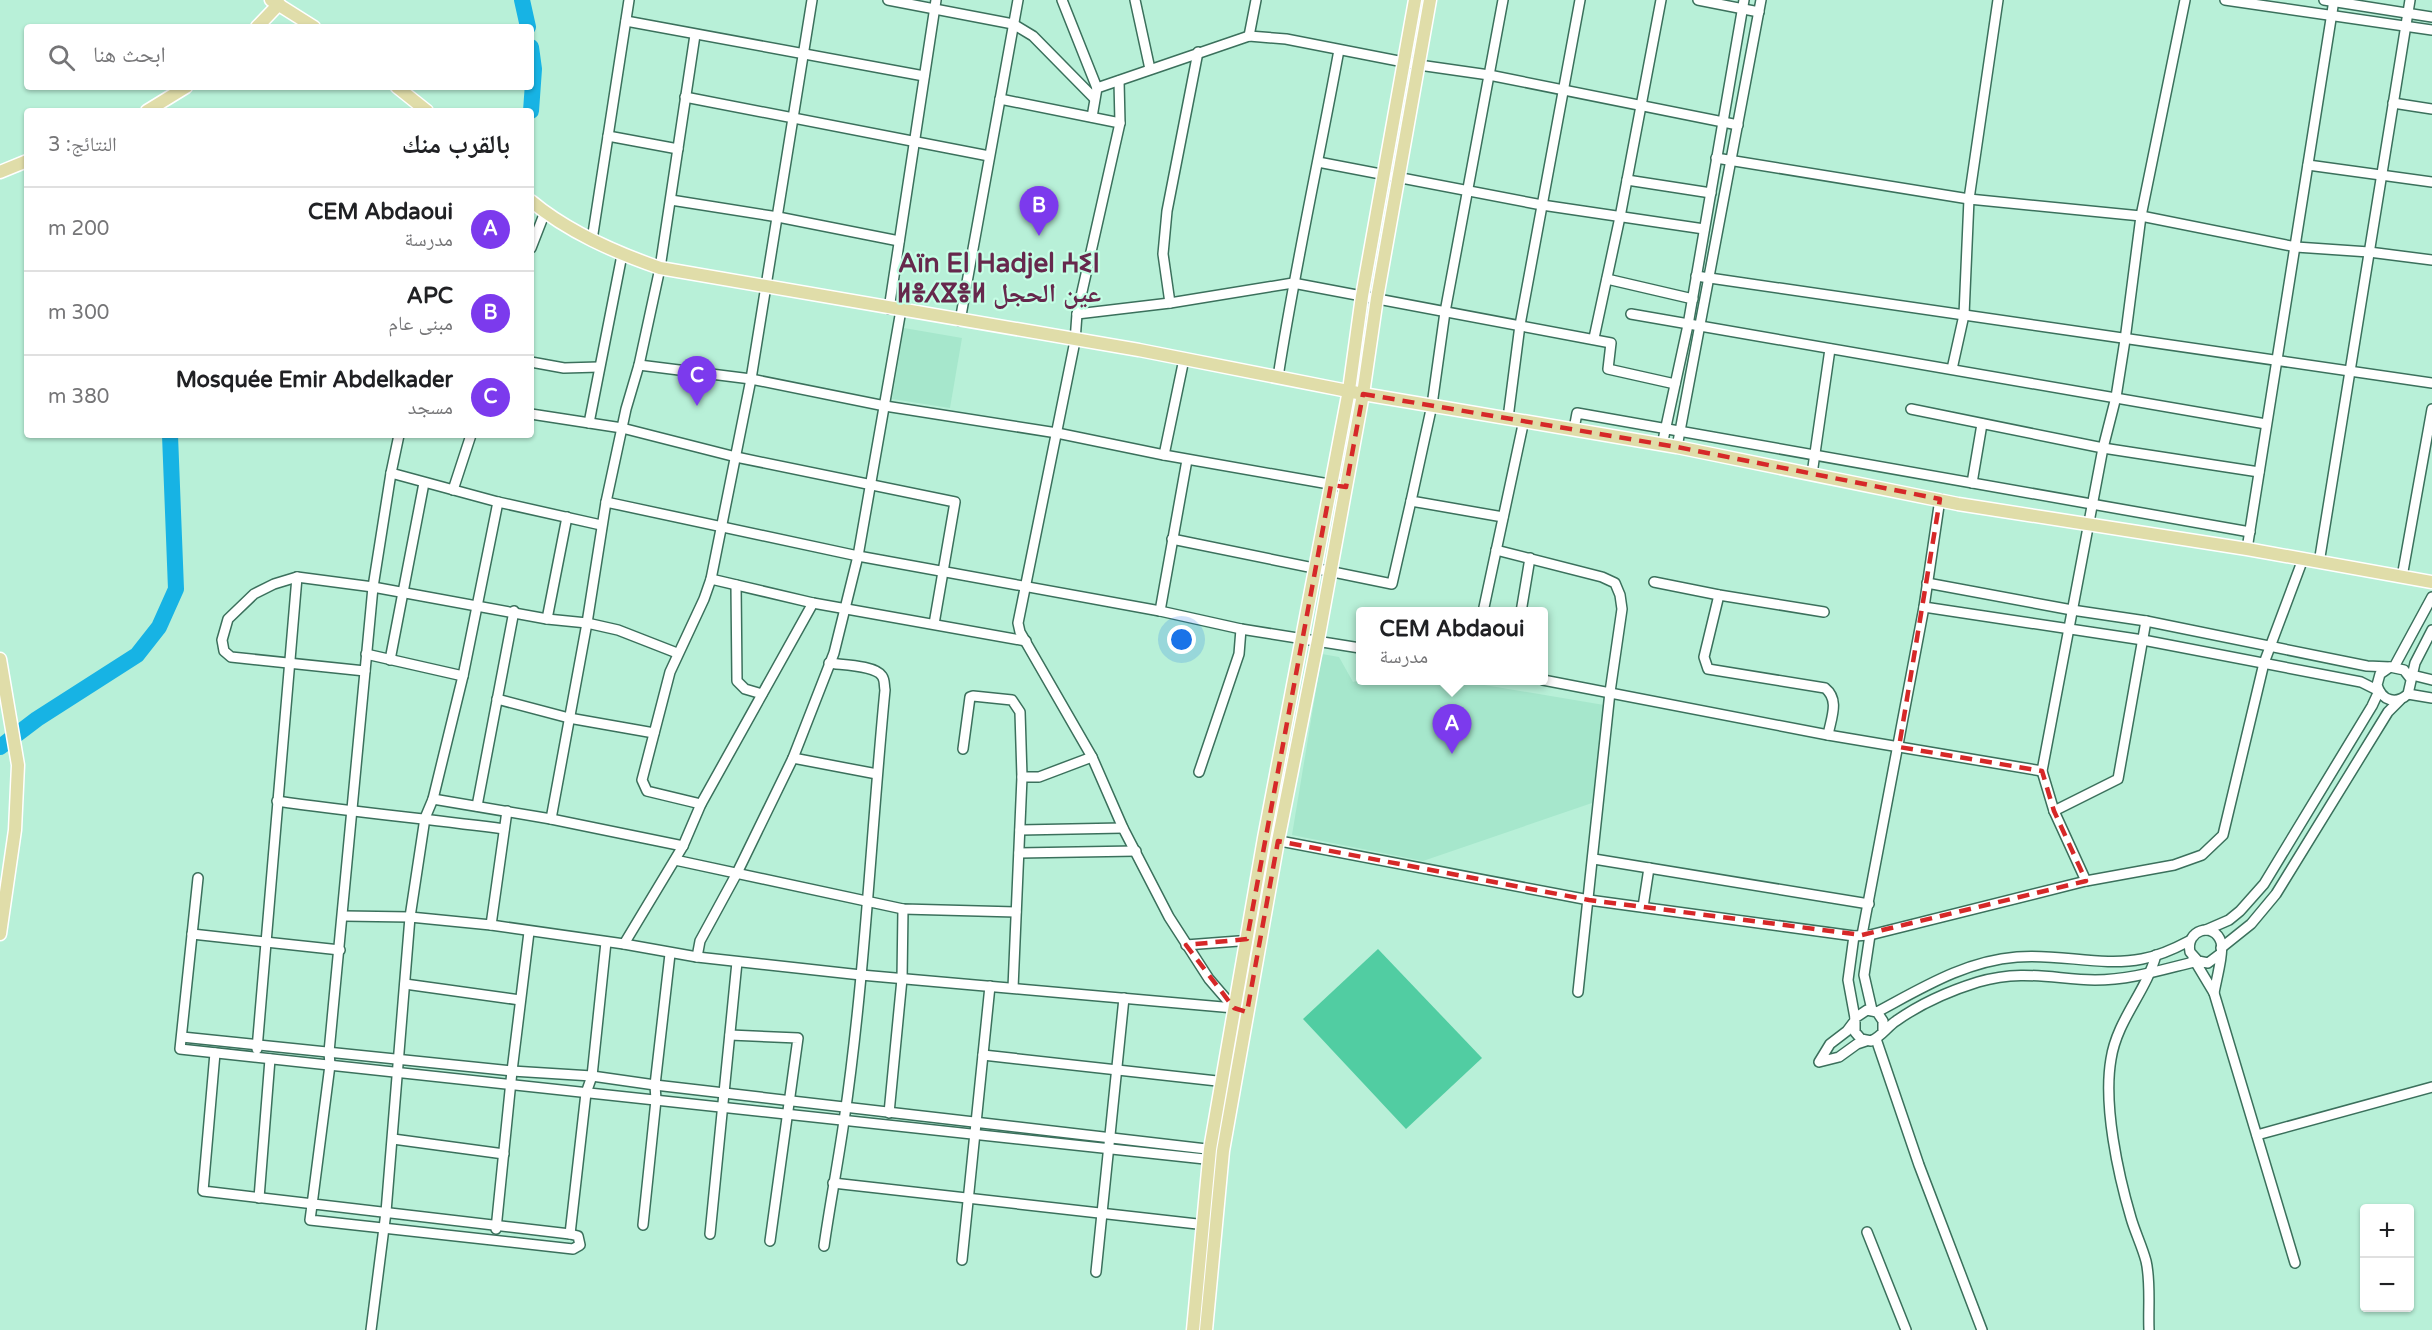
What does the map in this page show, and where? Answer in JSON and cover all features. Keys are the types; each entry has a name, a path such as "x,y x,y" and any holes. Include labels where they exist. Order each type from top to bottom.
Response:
{"main road":[{"path":"1206,1330 1209,1155 1264,838 1349,390 1362,296 1415,0"},
{"path":"1193,1330 1209,1225 1278,841 1363,394 1377,298 1430,0"},
{"path":"259,24 275,2 309,24"},
{"path":"152,108 181,90"},
{"path":"401,90 423,108"},
{"path":"0,172 24,162"},
{"path":"534,204 592,240 622,255 660,268 1184,359 1363,394 1677,447 1958,504 2247,549 2432,582"},
{"path":"0,659 18,765 15,831 0,934"}],"street":[{"path":"592,240 629,0"},
{"path":"701,804 653,793 644,787 642,780 677,653 711,579 751,379 812,0"},
{"path":"888,0 935,4 1013,24 1033,36 1095,98"},
{"path":"960,321 1018,0"},
{"path":"1062,0 1097,88 1092,117"},
{"path":"1135,0 1150,69"},
{"path":"1249,36 1256,0"},
{"path":"1172,539 1392,584 1432,405 1444,312 1469,191 1503,0"},
{"path":"1508,418 1520,325 1580,0"},
{"path":"1594,338 1620,217 1661,0"},
{"path":"1698,0 1744,4 1759,12"},
{"path":"1677,447 1761,0"},
{"path":"1952,369 1964,315 1969,199 1998,0"},
{"path":"2086,881 2054,811 2042,771 2103,448 2116,397 2126,340 2141,216 2185,0"},
{"path":"2225,0 2432,30"},
{"path":"2247,549 2296,247 2331,0 2432,16"},
{"path":"2319,562 2410,0"},
{"path":"697,957 700,941 737,873 793,758 834,653 858,556 885,406 899,241 935,4"},
{"path":"1662,445 1688,325 1744,4"},
{"path":"626,21 803,56 924,76"},
{"path":"551,819 587,623 601,525 660,268 695,34"},
{"path":"1097,88 1249,36 1286,39 1419,65 1489,75 1738,125"},
{"path":"1278,377 1293,283 1339,50"},
{"path":"1170,303 1163,254 1167,211 1198,52"},
{"path":"1119,81 1120,123 1077,314 1075,341 1018,623 1092,757 1123,828 1186,945 1209,979 1234,1008"},
{"path":"686,97 989,156"},
{"path":"999,99 1120,123"},
{"path":"2393,103 2432,109"},
{"path":"608,136 678,149"},
{"path":"1716,159 1969,199 2141,216 2296,247 2369,252 2432,260"},
{"path":"1318,162 1542,204 1704,229"},
{"path":"2308,165 2432,182"},
{"path":"1627,180 1710,193"},
{"path":"671,200 778,217 899,241"},
{"path":"534,240 545,212"},
{"path":"588,423 622,255"},
{"path":"1696,276 2432,383"},
{"path":"1607,279 1692,298"},
{"path":"1077,314 1170,303 1293,283 1611,342 1608,369 1675,384"},
{"path":"1631,314 2266,424"},
{"path":"1812,474 1830,349"},
{"path":"1164,455 1184,359"},
{"path":"534,363 564,368 599,366"},
{"path":"639,365 751,379 885,406 1057,433 1186,460 1346,488"},
{"path":"1911,409 2103,448 2259,472"},
{"path":"2402,577 2432,409"},
{"path":"1574,429 1577,413 2250,532"},
{"path":"534,414 622,428 736,457 955,502 941,572 934,624"},
{"path":"1484,607 1524,420"},
{"path":"1972,483 1982,424"},
{"path":"215,1053 203,1191 259,1198 312,1204 386,1212 570,1234 580,1238 581,1243 577,1248 310,1220 312,1204 330,1065 329,1052 344,916 351,812 373,587 398,438"},
{"path":"453,490 470,438"},
{"path":"1160,611 1186,460"},
{"path":"391,473 498,502 601,525"},
{"path":"390,660 424,483"},
{"path":"1940,499 1924,607 1869,904 1848,980 1855,1032 1871,1040 1982,1330"},
{"path":"1412,501 1503,517"},
{"path":"371,1330 386,1212 411,917 425,818 433,799 463,676 498,502"},
{"path":"606,502 858,556 1160,611 1241,629 1356,647"},
{"path":"547,619 567,517"},
{"path":"1496,550 1602,577 1615,583 1620,595 1622,609 1610,692 1594,859 1578,992"},
{"path":"1522,607 1530,558"},
{"path":"1264,838 1589,900 1862,935 2086,881 2174,865 2202,855 2223,835 2264,663 2303,559"},
{"path":"255,1057 297,577"},
{"path":"365,671 231,657 224,651 222,640 228,620 254,594 297,577 403,592 547,619 587,623 618,630 677,653"},
{"path":"711,579 813,603 1026,641"},
{"path":"1654,582 1824,612"},
{"path":"1927,583 2072,610 2146,621 2367,666 2399,667 2410,676 2432,680"},
{"path":"736,585 737,681 745,689 762,694"},
{"path":"1719,595 1704,657 1708,669 1825,688 1831,693 1834,702 1828,735"},
{"path":"2432,597 2392,667 2380,674 2379,691 2372,706 2264,884 2229,920 2196,933 2189,941 2142,959 2119,961 2048,956 2016,957 1975,965 1938,978 1874,1011 1862,1011 1847,1031 1830,1044 1819,1062 1839,1058 1857,1044 1871,1040 1906,1015 1945,994 1979,982 2016,975 2096,980 2151,974 2195,960 2208,963 2251,924 2276,894 2388,712 2404,697 2415,663 2432,630"},
{"path":"624,944 683,846 701,804 813,603"},
{"path":"1924,607 2143,640 2361,682 2379,691 2388,699 2432,698"},
{"path":"477,806 514,611"},
{"path":"2054,811 2118,779 2146,621"},
{"path":"1199,772 1239,654 1241,629"},
{"path":"366,654 463,676"},
{"path":"824,1246 846,1107 861,975 885,690 884,679 873,669 829,663"},
{"path":"1548,682 1828,735 2042,771"},
{"path":"963,749 970,697 1012,700 1020,712 1022,777 1013,988"},
{"path":"497,699 569,718 654,734"},
{"path":"1022,777 1039,777 1092,757"},
{"path":"793,758 877,774"},
{"path":"433,799 551,819 683,846"},
{"path":"277,801 351,812 425,818 504,829"},
{"path":"491,925 507,811"},
{"path":"1020,830 1123,828"},
{"path":"1019,853 1136,851"},
{"path":"1594,859 1869,904"},
{"path":"675,860 903,909 1016,912"},
{"path":"1643,907 1649,868"},
{"path":"198,878 180,1049 1108,1149 1222,1156"},
{"path":"889,1113 902,979 903,909"},
{"path":"344,916 411,917 491,925 624,944 670,954 737,962 1234,1008 1248,1012"},
{"path":"2206,930 2219,938 2221,951 2214,993"},
{"path":"494,1240 529,932"},
{"path":"192,934 340,950"},
{"path":"1862,935 1864,975 1874,1011 1883,1021 1883,1031"},
{"path":"1186,945 1247,939 1261,942"},
{"path":"2189,941 2189,947 2195,960 2214,993 2295,1263"},
{"path":"570,1234 586,1093 592,1076 606,942"},
{"path":"643,1225 656,1100 655,1085 670,954"},
{"path":"2149,1330 2146,1263 2131,1218 2110,1112 2110,1061 2123,1021 2151,974 2156,954"},
{"path":"710,1234 737,962"},
{"path":"405,984 520,999"},
{"path":"962,1260 990,986"},
{"path":"1096,1272 1124,998"},
{"path":"730,1035 798,1038 770,1241"},
{"path":"182,1036 512,1071 592,1076 724,1094 1109,1138 1209,1155"},
{"path":"983,1055 1235,1083"},
{"path":"259,1198 270,1059"},
{"path":"2257,1135 2432,1086"},
{"path":"393,1139 504,1154"},
{"path":"833,1182 1209,1225"},
{"path":"1867,1232 1906,1330"}],"highlighted area":[{"path":"1363,394 1677,447 1940,499 1899,747 2042,771 2054,811 2086,881 1862,935 1589,900 1278,841 1247,1012 1234,1008 1186,945 1247,939 1331,485 1346,487"}],"shaded area":[{"path":"904,328 962,338 950,408 892,399"},
{"path":"1322,654 1339,657 1353,682 1356,681 1356,685 1485,685 1604,705 1592,803 1423,861 1292,835"}],"green space":[{"path":"1378,949 1482,1058 1406,1129 1303,1019"}],"waterway":[{"path":"522,0 527,24"},
{"path":"531,108 532,90"},
{"path":"0,747 37,719 137,655 159,627 176,589 170,438"}],"place":[{"name":"APC","path":"1039,236"},
{"name":"Mosquée Emir Abdelkader","path":"697,406"},
{"name":"CEM Abdaoui","path":"1452,754"}],"district":[{"name":"Aïn El Hadjel ⵄⵉⵏ ⵍⴻⵃⴵⴻⵍ عين الحجل","path":"999,278"}]}
